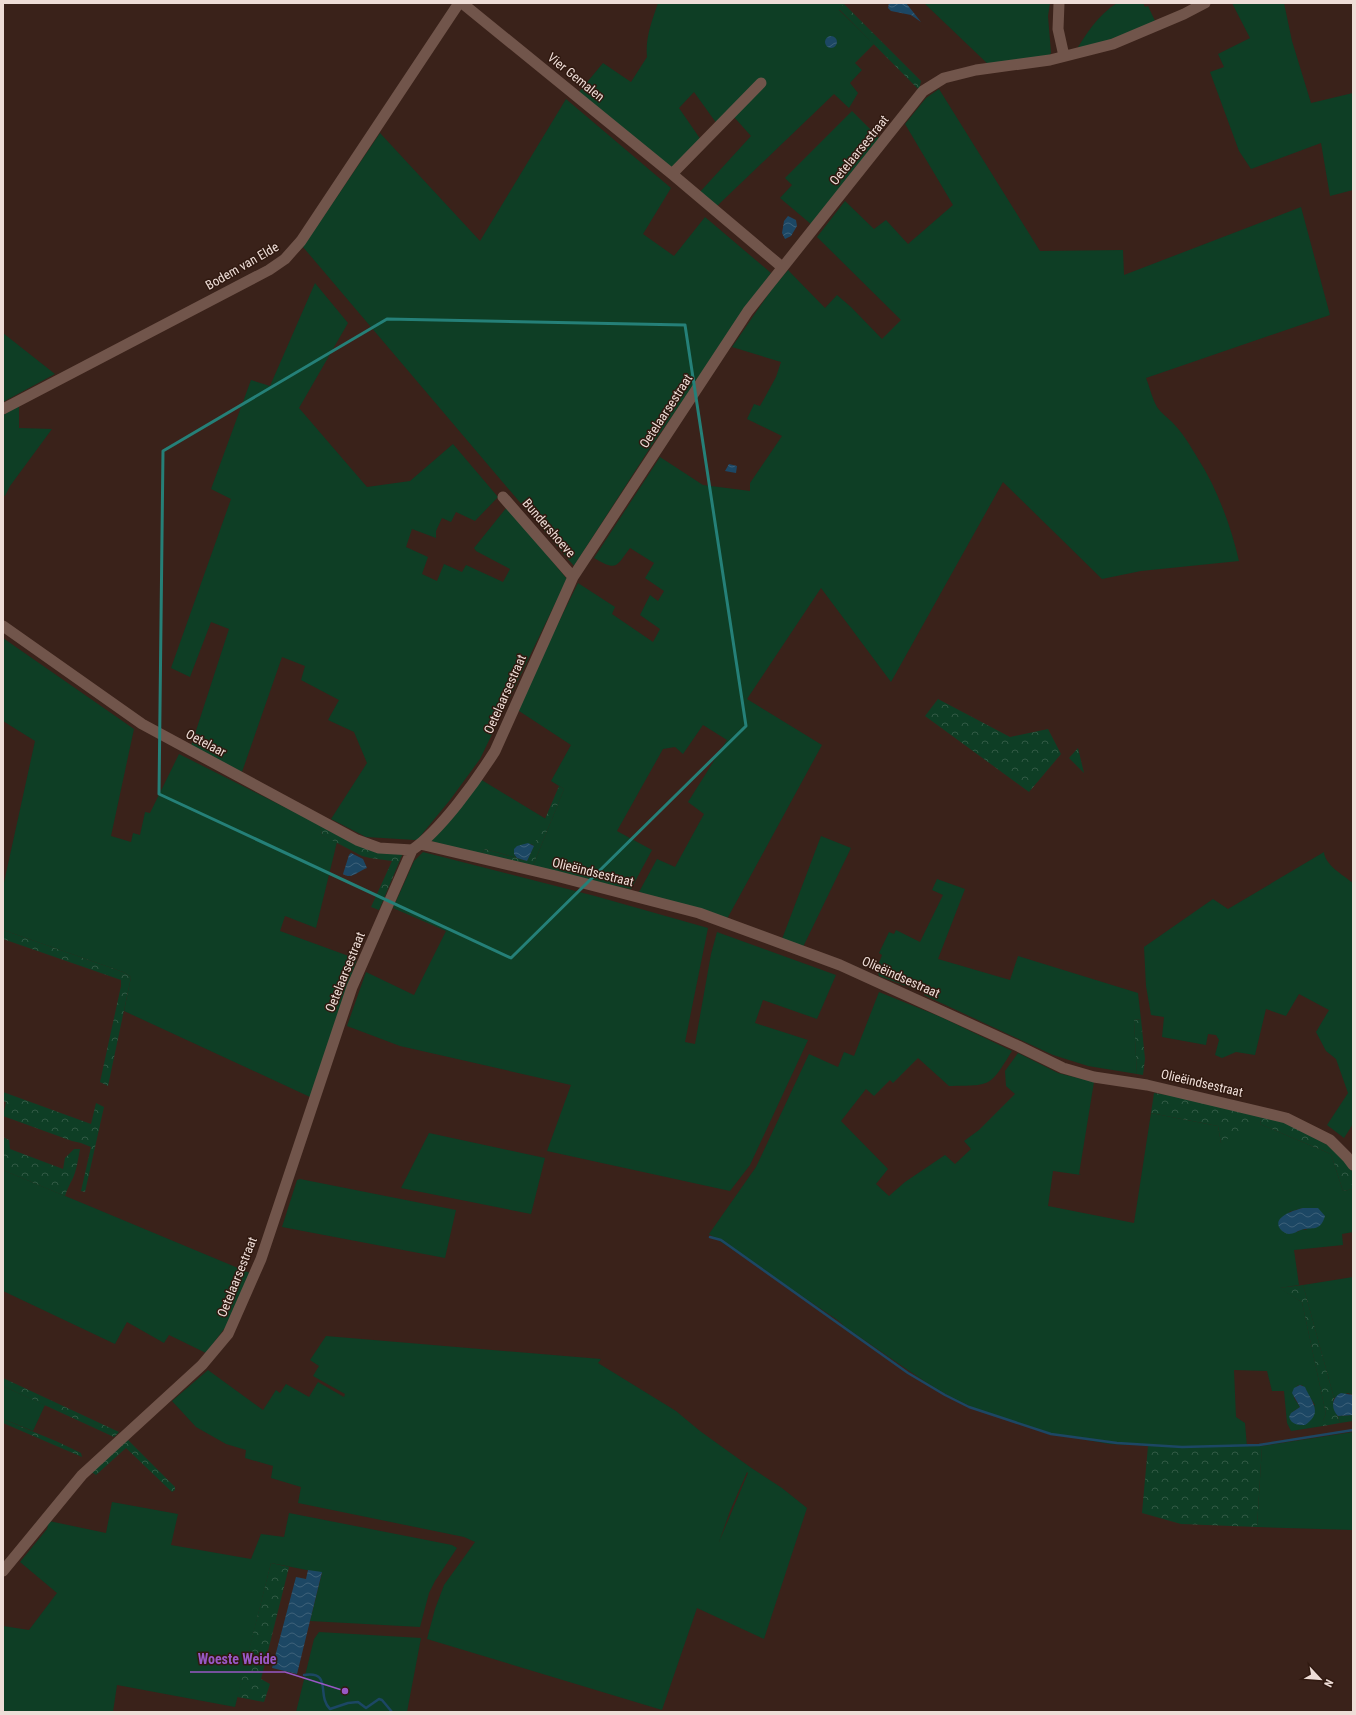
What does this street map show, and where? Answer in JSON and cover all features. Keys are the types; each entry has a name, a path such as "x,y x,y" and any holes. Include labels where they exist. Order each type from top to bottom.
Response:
{"street":[{"name":"Bodem van Elde","path":"3,409 269,270 285,259 301,241 458,3"},
{"name":"Vier Gemalen","path":"462,3 672,174 782,267"},
{"path":"1059,3 1058,28 1064,56"},
{"name":"Oetelaarsestraat","path":"3,1571 82,1474 202,1366 228,1334 261,1259 352,987 416,847 442,821 480,775 495,751 573,577 748,311 923,91 944,78 976,70 1050,60 1113,44 1184,14 1205,3"},
{"path":"672,174 761,83"},
{"name":"Bundershoeve","path":"504,497 573,577"},
{"name":"Oetelaar","path":"3,626 149,728 357,840 379,848 416,847"},
{"name":"Olieëindsestraat","path":"416,847 563,878 698,914 840,965 1063,1068 1094,1077 1148,1085 1286,1118 1330,1140 1353,1165"}],"highlighted area":[{"path":"387,319 685,325 746,726 511,958 159,794 163,451"}],"green space":[{"path":"658,3 845,3 839,10 874,44 855,63 862,70 850,83 858,93 849,108 834,94 716,207 699,193 751,136 734,117 766,84 717,124 694,92 679,108 701,140 672,169 579,92 603,63 631,82 647,57 648,36"},
{"path":"924,3 1050,3 1048,16 1051,53 1048,57 991,67"},
{"path":"1117,3 1143,3 1145,7 1148,6 1156,23 1075,52 1098,19"},
{"path":"1232,3 1284,3 1292,41 1311,103 1353,93 1353,190 1330,196 1321,143 1251,169 1239,151 1210,72 1224,67 1218,54 1250,38"},
{"path":"844,4 921,81 919,90 839,9"},
{"path":"939,89 1040,251 1123,250 1124,275 1301,207 1330,315 1146,378 1157,407 1182,434 1211,481 1232,534 1239,561 1141,571 1102,579 1003,482 891,682 821,588 747,699 822,745 727,919 639,892 657,859 675,867 704,814 688,802 727,740 703,725 683,754 675,747 663,749 617,831 652,850 631,889 532,868 564,789 551,781 571,745 516,709 578,583 615,607 612,614 653,642 660,629 640,615 650,595 658,601 664,591 645,578 654,563 630,548 618,563 612,566 594,558 660,457 703,485 750,491 750,483 782,436 747,419 754,404 760,406 776,377 781,362 732,347 772,289 788,270 825,308 837,295 851,307 882,339 901,320 817,237 845,201 874,229 886,220 908,244 953,205 905,124 926,98"},
{"path":"566,99 671,188 643,234 674,256 705,217 771,273 648,451 574,566 303,247 380,133 480,241"},
{"path":"852,111 880,139 812,225 780,198 792,185 785,178"},
{"path":"315,283 348,323 299,408 367,487 410,481 453,444 498,497 475,521 456,512 451,522 442,518 436,531 436,538 412,529 406,547 428,557 422,574 437,581 444,564 462,572 466,565 503,582 510,569 476,551 474,548 507,507 567,579 480,759 450,800 418,839 415,840 366,837 331,819 367,763 354,732 328,720 339,700 301,680 305,666 282,657 242,772 191,746 229,629 211,622 190,677 171,668 231,499 211,489 251,380 270,386"},
{"path":"3,333 55,374 3,402"},
{"path":"19,406 19,428 52,429 10,486 5,496 3,495 3,415"},
{"path":"3,638 134,729 111,836 131,842 133,833 140,835 145,812 150,813 179,754 320,825 322,835 337,842 316,928 285,916 280,931 357,959 310,1097 124,1011 131,977 123,972 3,930 3,887 35,741 3,721"},
{"path":"938,699 1010,737 1048,729 1061,754 1029,792 925,716"},
{"path":"1078,748 1084,773 1069,758"},
{"path":"480,779 546,819 534,846 531,844 514,854 517,858 485,849 481,855 431,841"},
{"path":"559,786 564,789 532,868 481,855 485,849 527,861"},
{"path":"320,825 403,853 379,910 371,907 392,861 362,856 322,835"},
{"path":"821,836 851,848 803,947 782,939"},
{"path":"423,852 595,896 708,928 685,1042 695,1044 711,954 717,932 836,975 817,1019 763,1000 755,1023 808,1040 750,1165 730,1191 547,1151 571,1085 400,1046 347,1026 366,972 414,995 446,931 393,908 414,861"},
{"path":"1324,852 1325,857 1331,865 1353,883 1353,1124 1344,1138 1327,1125 1348,1093 1336,1059 1326,1051 1316,1032 1329,1010 1299,994 1286,1016 1266,1009 1255,1055 1236,1052 1222,1058 1215,1055 1219,1040 1216,1035 1208,1034 1206,1045 1162,1037 1164,1017 1151,1015 1146,986 1144,947 1213,899 1228,909"},
{"path":"937,879 965,889 938,959 1010,980 1018,956 1138,993 1141,1019 1134,1020 1137,1074 1088,1066 1053,1055 924,995 925,993 879,976 877,968 882,955 879,953 889,932 894,934 896,930 920,942 943,895 932,890"},
{"path":"3,930 123,972 131,977 108,1086 100,1082 121,986 121,980 3,939"},
{"path":"879,992 941,1017 1012,1051 993,1078 982,1084 949,1086 918,1058 893,1083 890,1080 874,1096 866,1089 841,1121 888,1169 876,1184 889,1196 905,1182 945,1155 955,1164 971,1149 964,1141 979,1130 1015,1094 1006,1086 1005,1071 1018,1053 1058,1073 1094,1082 1079,1174 1081,1175 1053,1171 1048,1206 1134,1223 1151,1113 1218,1126 1221,1143 1254,1111 1263,1113 1260,1124 1331,1154 1343,1191 1353,1189 1353,1232 1342,1234 1343,1245 1294,1250 1299,1285 1280,1288 1302,1302 1326,1414 1323,1421 1323,1426 1291,1431 1287,1423 1284,1391 1272,1391 1267,1371 1234,1370 1236,1417 1245,1423 1247,1447 1189,1447 1109,1444 1049,1433 978,1410 949,1396 927,1383 845,1327 839,1321 709,1234 756,1167 809,1054 838,1067 844,1052 854,1056","holes":["1303,1208 1318,1208 1306,1230 1302,1229 1297,1232 1289,1212","1302,1385 1315,1405 1291,1413 1300,1407 1294,1398 1297,1386"]},
{"path":"1141,1019 1145,1059 1143,1075 1137,1074 1134,1020"},
{"path":"3,1092 91,1124 96,1103 104,1107 85,1192 81,1191 91,1147 3,1116 6,1102 3,1101"},
{"path":"1154,1093 1254,1111 1249,1125 1221,1143 1218,1126 1151,1113"},
{"path":"1263,1113 1271,1115 1341,1152 1353,1173 1353,1189 1343,1191 1331,1154 1260,1124"},
{"path":"429,1133 545,1158 531,1214 401,1188"},
{"path":"3,1137 9,1140 10,1149 63,1169 65,1158 74,1149 80,1149 76,1171 65,1196 3,1170"},
{"path":"3,1170 250,1273 227,1325 206,1353 169,1335 164,1343 127,1322 115,1344 3,1291"},
{"path":"300,1179 456,1210 445,1258 282,1227 297,1180"},
{"path":"1353,1277 1353,1395 1348,1393 1334,1398 1303,1285"},
{"path":"1303,1285 1334,1398 1334,1407 1340,1423 1323,1426 1323,1421 1326,1414 1302,1302 1279,1288"},
{"path":"326,1336 601,1359 598,1363 676,1411 700,1431 782,1488 807,1508 764,1639 697,1608 662,1710 427,1639 435,1609 444,1585 475,1542 464,1537 298,1503 301,1487 271,1478 273,1466 245,1458 246,1450 226,1444 196,1427 172,1401 208,1370 263,1410 276,1390 280,1393 286,1384 309,1397 318,1382 344,1397 345,1394 313,1376 319,1366 310,1360","holes":["747,1472 748,1473 719,1542 730,1511"]},
{"path":"3,1378 119,1432 114,1437 3,1386"},
{"path":"3,1386 45,1405 33,1431 3,1419"},
{"path":"1353,1415 1353,1421 1340,1423 1338,1416"},
{"path":"3,1419 81,1453 82,1457 3,1423"},
{"path":"1353,1432 1353,1530 1257,1527 1262,1446"},
{"path":"127,1439 175,1487 175,1490 172,1492 126,1448 96,1475 90,1471"},
{"path":"1148,1446 1262,1446 1257,1527 1181,1524 1142,1513"},
{"path":"112,1502 178,1514 171,1545 251,1559 261,1534 284,1537 289,1513 452,1545 457,1548 435,1581 429,1593 420,1627 310,1621 322,1573 271,1563 235,1707 117,1685 113,1712 3,1712 3,1626 29,1630 57,1593 20,1562 47,1529 49,1521 106,1533"},
{"path":"271,1563 289,1567 261,1679 270,1684 264,1702 237,1697"},
{"path":"319,1632 421,1638 407,1712 296,1712 314,1639"}],"water":[{"path":"889,3 906,3 921,22 911,15 891,11 888,8"},
{"path":"829,36 833,36 837,42 833,48 829,48 825,44 825,40"},
{"path":"788,216 796,220 797,226 791,236 785,239 782,233 784,221"},
{"path":"729,464 737,466 736,473 725,471"},
{"path":"528,843 534,846 527,861 517,858 514,854 514,849 517,846"},
{"path":"351,853 363,859 367,868 352,876 346,876 343,874"},
{"path":"1303,1208 1318,1208 1325,1216 1321,1225 1315,1228 1300,1230 1291,1234 1281,1230 1278,1225 1281,1218 1290,1212"},
{"path":"1300,1385 1305,1387 1313,1402 1315,1411 1314,1416 1305,1425 1298,1425 1294,1423 1289,1417 1291,1413 1300,1407 1292,1393 1294,1388"},
{"path":"1341,1393 1353,1395 1353,1415 1338,1416 1334,1410 1333,1404 1335,1398"},
{"path":"308,1570 322,1572 297,1674 272,1668 296,1577 306,1579"}],"waterway":[{"path":"710,1237 721,1240 908,1373 945,1395 969,1407 1051,1434 1117,1443 1182,1447 1259,1445 1353,1430"},
{"path":"304,1675 313,1675 321,1680 324,1697 330,1709 348,1703 358,1702 366,1708 379,1699 382,1700 392,1712"}],"place":[{"name":"Woeste Weide","path":"345,1691"}]}
